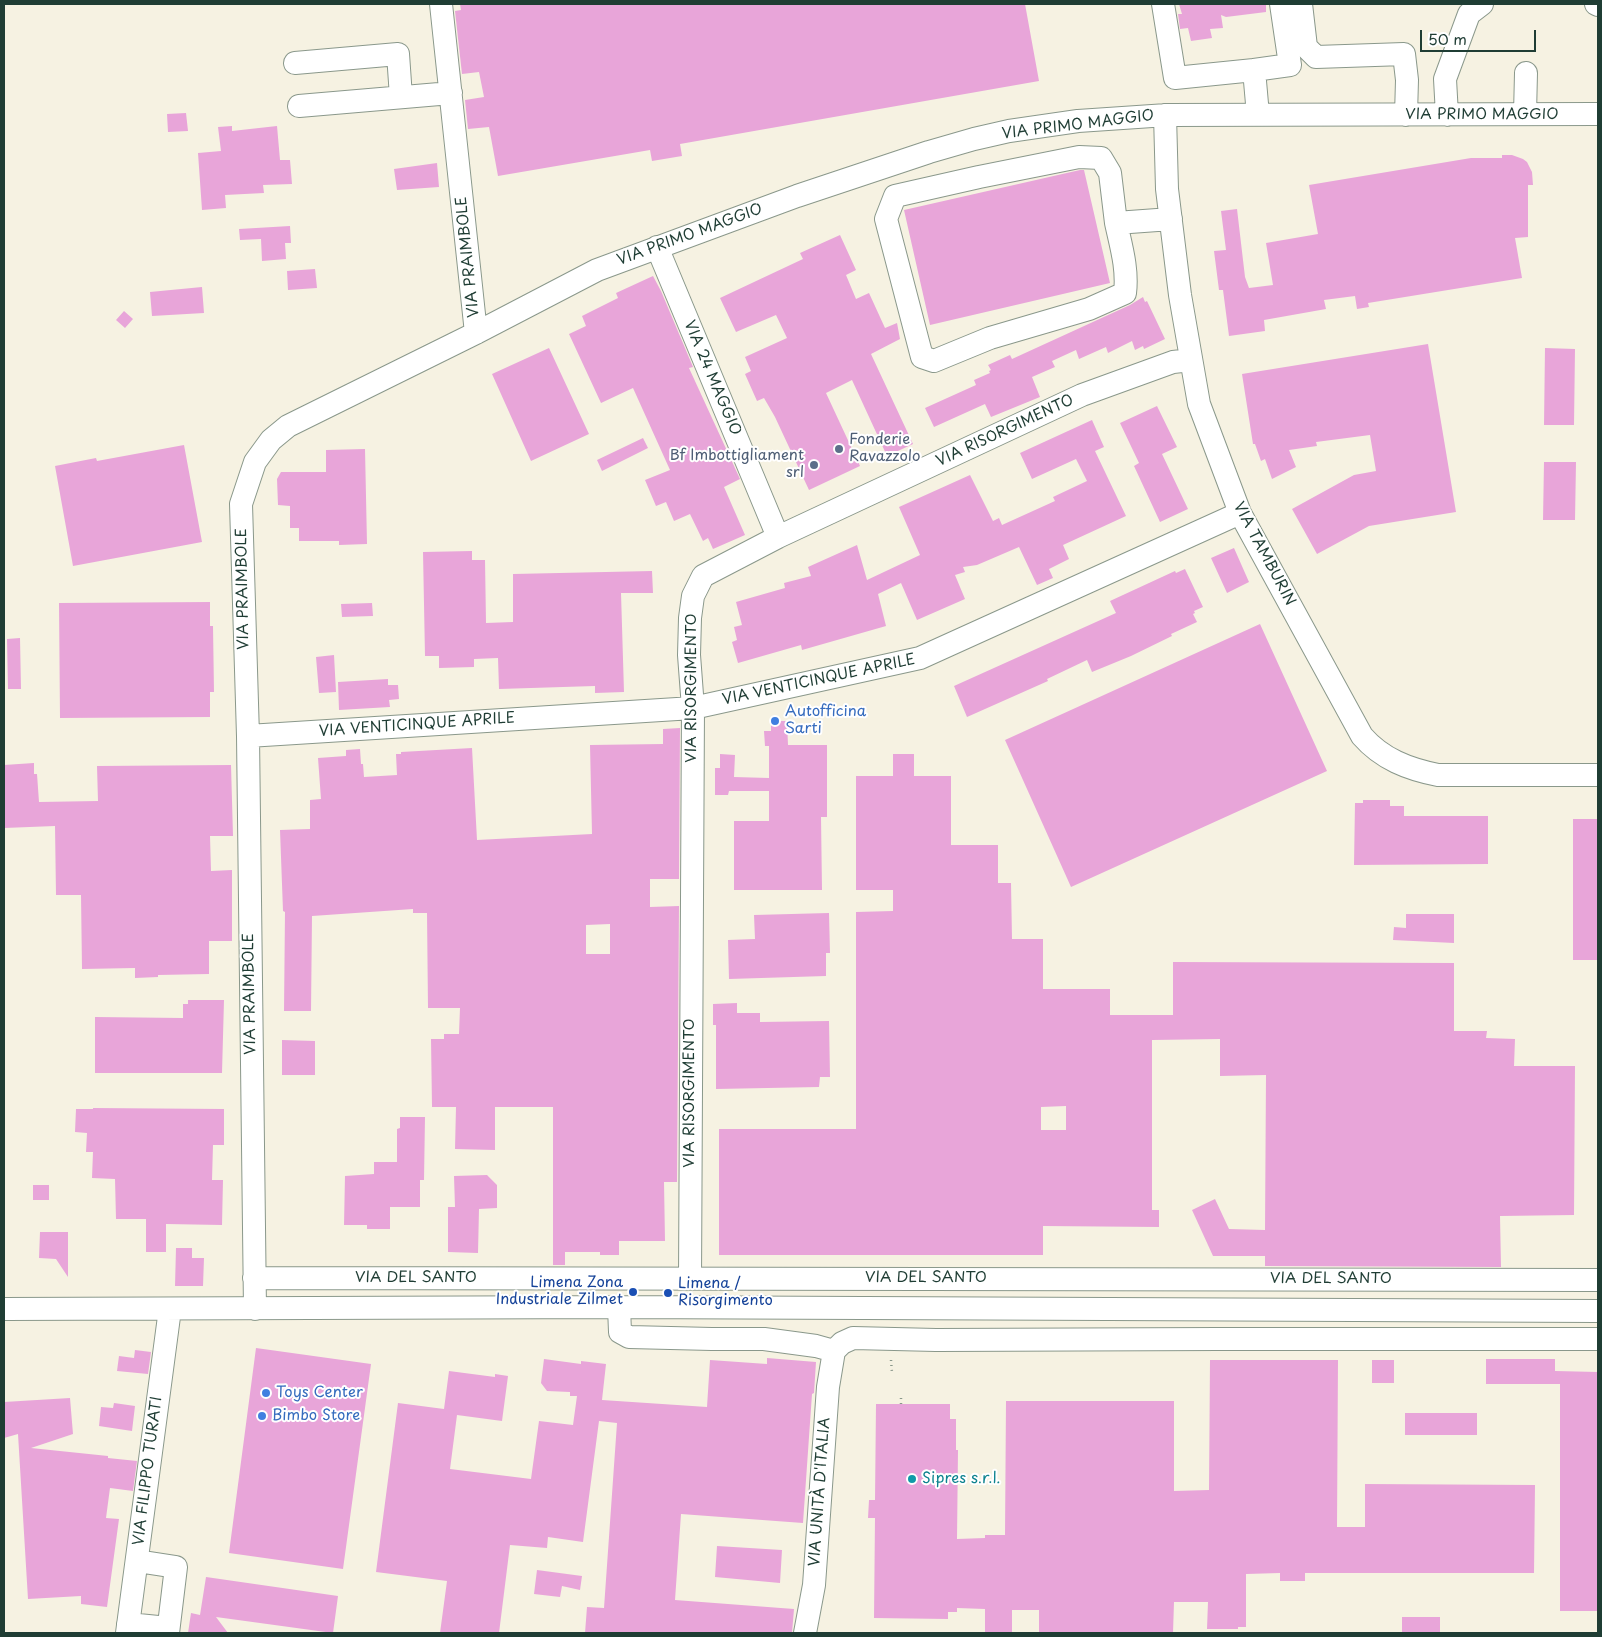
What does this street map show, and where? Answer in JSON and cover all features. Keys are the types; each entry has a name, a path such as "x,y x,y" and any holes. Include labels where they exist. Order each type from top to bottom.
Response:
{"street":[{"name":"VIA PRAIMBOLE","path":"255,1309 248,736 242,504 255,462 271,440 288,426 476,333 441,4"},
{"path":"1163,4 1175,78 1290,65 1281,4"},
{"path":"1301,4 1306,46 1316,57 1404,54 1406,115"},
{"path":"1447,115 1445,79 1469,14 1482,4"},
{"path":"295,62 398,54 401,97"},
{"path":"1254,70 1258,115"},
{"path":"1525,114 1526,73"},
{"path":"299,106 451,93"},
{"name":"VIA PRIMO MAGGIO","path":"476,333 597,270 657,247 929,152 1009,131 1078,121 1165,115 1598,114"},
{"name":"VIA TAMBURIN","path":"1165,115 1167,189 1180,295 1199,404 1240,513 1362,736 1372,748 1398,763 1438,775 1598,775"},
{"path":"970,140 979,177"},
{"path":"1079,157 1101,158 1110,173 1116,223 1127,281 1125,293 1089,309 990,338 934,361 922,357 886,219 895,196 1079,157"},
{"path":"1116,223 1171,219"},
{"name":"VIA 24 MAGGIO","path":"657,247 778,537"},
{"name":"VIA RISORGIMENTO","path":"690,1278 693,708 689,655 690,618 694,596 703,576 778,537 1082,395 1173,362 1191,360"},
{"name":"VIA VENTICINQUE APRILE","path":"248,736 693,708 920,658 1240,513"},
{"name":"VIA DEL SANTO","path":"254,1278 1598,1280"},
{"path":"619,1307 620,1332 629,1337 764,1339 816,1346 834,1351 842,1343 853,1338 936,1340 1598,1340"},
{"path":"4,1309 619,1307 1598,1311"},
{"name":"VIA FILIPPO TURATI","path":"128,1629 170,1309"},
{"name":"VIA DEL SANTO","path":"1355,1340 1356,1310"},
{"name":"VIA UNITÀ D'ITALIA","path":"805,1633 814,1585 828,1387 834,1351"},
{"path":"128,1629 168,1631 176,1567 137,1562"}],"path":[{"path":"891,1360 892,1373"},
{"path":"901,1396 901,1404"}],"building":[{"path":"460,4 1025,4 1039,81 680,144 682,156 652,161 650,150 498,176 489,127 468,129 465,100 484,97 479,72 462,74 455,11 461,10"},
{"path":"1179,4 1266,4 1266,12 1226,17 1221,15 1223,28 1210,29 1212,38 1191,41 1188,28 1180,29 1178,14 1182,14"},
{"path":"186,113 188,131 168,132 167,114"},
{"path":"232,126 232,131 277,126 280,160 290,160 292,184 263,185 264,193 225,195 226,208 202,210 198,153 221,151 218,127"},
{"path":"1502,155 1512,155 1523,159 1527,162 1532,172 1533,185 1528,185 1528,237 1515,238 1522,278 1368,303 1369,307 1357,309 1355,296 1324,300 1326,309 1264,320 1265,331 1229,336 1223,290 1219,290 1214,251 1226,250 1221,211 1237,209 1245,277 1249,288 1273,285 1266,243 1318,234 1309,185 1471,158 1502,158"},
{"path":"437,163 439,187 397,190 394,169"},
{"path":"1084,170 1110,283 930,325 904,210"},
{"path":"290,226 291,243 285,243 286,259 262,261 261,239 240,240 239,229"},
{"path":"840,235 856,270 846,275 856,299 869,293 885,328 897,323 900,339 871,354 913,444 887,456 852,380 826,393 860,466 809,490 775,417 764,398 757,401 745,374 751,371 745,357 787,338 776,315 736,332 720,298 803,259 800,253"},
{"path":"315,269 317,288 288,290 287,271"},
{"path":"653,276 693,367 689,368 740,479 724,487 745,535 713,549 708,538 703,541 690,514 674,521 666,502 656,506 645,480 670,470 633,388 601,403 569,334 586,326 582,316 618,298 616,293"},
{"path":"202,287 204,313 152,316 150,292"},
{"path":"1143,297 1145,302 1147,301 1165,339 1144,349 1143,346 1135,350 1132,341 1108,353 1106,347 1079,359 1076,350 1052,361 1055,367 1032,377 1040,397 991,417 985,404 934,427 925,408 976,385 974,380 990,373 989,371 991,370 988,365 1010,355 1012,359 1130,305"},
{"path":"124,311 133,319 125,328 116,320"},
{"path":"1428,344 1456,512 1369,526 1317,554 1292,509 1354,475 1376,471 1370,435 1316,442 1317,446 1289,450 1296,467 1272,479 1265,459 1261,461 1255,444 1253,444 1242,374"},
{"path":"549,348 589,434 531,461 492,374"},
{"path":"1545,348 1575,349 1574,425 1544,425"},
{"path":"1157,406 1177,447 1162,454 1188,509 1160,522 1134,466 1139,463 1120,423"},
{"path":"1092,420 1104,447 1095,451 1126,516 1063,545 1069,559 1049,569 1053,578 1037,585 1019,547 977,565 963,567 965,572 955,575 965,599 917,620 901,583 878,594 886,626 802,650 801,645 738,663 732,642 737,640 734,627 742,625 736,602 785,588 784,583 811,576 808,567 857,545 867,580 920,555 899,507 970,475 993,521 999,518 1002,525 1055,501 1053,497 1087,481 1076,459 1032,479 1020,453"},
{"path":"643,438 648,448 602,471 597,460"},
{"path":"184,445 202,542 73,566 55,466 96,458 97,461"},
{"path":"365,449 367,544 339,545 339,541 299,541 299,528 290,528 290,506 278,505 277,479 281,472 326,472 326,450"},
{"path":"1544,462 1576,462 1575,520 1543,520"},
{"path":"1234,548 1249,582 1227,593 1211,558"},
{"path":"472,551 472,560 485,560 486,623 513,622 513,574 652,571 653,593 621,593 624,692 595,693 595,686 499,689 498,658 474,659 474,667 439,668 439,656 425,656 423,552"},
{"path":"1185,569 1203,607 1194,611 1195,613 1193,614 1197,622 1131,656 1092,672 1087,660 1047,679 1048,681 967,717 954,686 1116,613 1110,601 1175,571 1176,573"},
{"path":"210,602 210,626 213,626 214,692 210,692 210,717 60,718 59,603"},
{"path":"372,603 373,616 342,617 341,604"},
{"path":"1260,624 1327,771 1071,887 1005,740"},
{"path":"20,638 21,689 8,689 7,639"},
{"path":"334,655 336,692 319,693 316,657"},
{"path":"388,679 388,685 398,685 399,699 389,700 390,707 339,710 338,682"},
{"path":"771,721 787,721 788,745 827,745 827,817 821,817 822,890 734,890 734,821 769,821 769,791 729,791 728,795 715,795 715,768 720,768 720,754 735,755 734,777 769,778 769,746 765,746 764,731 771,731"},
{"path":"680,728 679,879 650,879 650,907 679,906 677,1182 664,1182 665,1241 619,1241 619,1255 600,1255 600,1252 565,1252 565,1265 553,1265 553,1107 495,1107 495,1150 455,1149 456,1107 432,1107 431,1039 444,1039 444,1034 459,1034 460,1008 428,1008 427,913 413,913 413,909 312,916 311,1011 284,1011 285,912 283,911 280,830 310,829 310,800 321,799 318,758 346,756 346,750 360,749 364,777 397,775 396,754 401,754 401,752 472,748 477,840 592,834 590,745 663,744 663,729","holes":["610,924 610,954 586,954 586,925"]},
{"path":"893,754 914,754 914,776 951,776 951,845 998,845 998,883 1011,883 1012,939 1043,939 1043,989 1110,989 1110,1015 1173,1015 1173,962 1454,963 1454,1031 1487,1031 1486,1038 1515,1039 1514,1066 1575,1066 1574,1215 1500,1216 1501,1267 1265,1266 1265,1256 1213,1256 1192,1210 1215,1199 1229,1229 1265,1230 1266,1075 1220,1076 1220,1039 1152,1040 1152,1210 1159,1210 1159,1227 1043,1226 1043,1255 719,1255 719,1129 856,1129 856,912 893,911 893,890 856,890 856,776 893,776","holes":["1066,1106 1066,1130 1041,1130 1041,1107"]},
{"path":"34,763 34,774 37,774 39,802 98,801 97,766 231,765 233,836 210,836 211,871 232,870 232,941 209,941 209,974 158,975 158,977 135,978 135,968 82,969 81,895 56,895 55,826 4,828 4,765"},
{"path":"1363,800 1390,800 1390,806 1404,806 1404,816 1488,816 1488,864 1354,865 1355,803 1363,803"},
{"path":"1573,819 1598,819 1598,960 1573,960"},
{"path":"829,913 830,953 826,953 826,976 729,979 728,940 755,939 754,915"},
{"path":"1406,914 1454,914 1454,943 1393,940 1394,927 1406,928"},
{"path":"188,1000 224,1000 222,1073 95,1073 95,1017 183,1018 183,1004 188,1004"},
{"path":"737,1003 737,1013 760,1013 760,1022 829,1021 830,1077 820,1077 819,1087 716,1089 716,1025 713,1025 713,1004"},
{"path":"282,1040 315,1041 315,1075 282,1075"},
{"path":"76,1109 224,1109 224,1145 213,1145 212,1180 223,1180 222,1225 166,1224 166,1252 146,1252 146,1219 116,1219 115,1179 92,1178 93,1152 86,1152 87,1133 75,1132"},
{"path":"400,1117 425,1117 424,1180 420,1180 420,1207 390,1207 390,1229 367,1229 367,1225 344,1225 345,1176 374,1174 374,1162 397,1162 397,1129 400,1128"},
{"path":"487,1175 497,1185 497,1208 479,1209 478,1253 448,1252 448,1207 455,1207 454,1176"},
{"path":"33,1185 49,1185 49,1200 33,1200"},
{"path":"40,1232 68,1232 68,1277 56,1259 39,1258"},
{"path":"176,1248 192,1248 192,1258 204,1258 203,1286 175,1286"},
{"path":"256,1348 371,1364 343,1569 229,1553"},
{"path":"135,1350 151,1352 148,1374 117,1371 119,1356 134,1358"},
{"path":"767,1358 816,1362 803,1523 681,1514 675,1600 794,1609 792,1633 585,1633 587,1607 604,1608 617,1423 599,1421 583,1542 548,1537 547,1548 510,1545 499,1633 440,1633 447,1581 376,1572 398,1403 444,1409 449,1371 495,1377 495,1374 508,1376 502,1421 457,1415 450,1469 531,1479 539,1421 573,1425 577,1396 570,1396 570,1392 547,1391 541,1383 544,1359 581,1364 581,1361 606,1364 602,1400 707,1407 710,1360 767,1364"},
{"path":"1486,1359 1555,1359 1555,1371 1598,1372 1598,1611 1560,1611 1560,1384 1486,1384"},
{"path":"1210,1360 1338,1360 1337,1527 1365,1527 1365,1484 1535,1485 1534,1573 1305,1573 1305,1581 1280,1581 1280,1573 1246,1574 1246,1627 1238,1627 1238,1629 1207,1629 1208,1602 1174,1602 1173,1633 1039,1633 1039,1610 1012,1610 1012,1633 985,1633 985,1609 957,1608 957,1612 948,1612 948,1619 874,1618 875,1518 868,1518 869,1500 875,1500 876,1404 950,1404 950,1419 956,1419 956,1450 958,1450 957,1539 985,1538 985,1535 1005,1535 1006,1401 1174,1401 1174,1491 1209,1490"},
{"path":"1372,1360 1394,1360 1394,1383 1372,1383"},
{"path":"70,1398 73,1434 31,1448 137,1461 133,1491 110,1488 106,1518 119,1519 107,1607 81,1604 81,1596 28,1599 18,1434 4,1438 4,1402"},
{"path":"114,1403 135,1406 132,1431 99,1426 101,1407 113,1408"},
{"path":"1405,1413 1477,1413 1477,1435 1405,1435"},
{"path":"717,1546 782,1550 780,1583 715,1577"},
{"path":"537,1570 582,1576 580,1590 562,1586 560,1597 534,1594"},
{"path":"206,1577 338,1596 333,1633 216,1617 228,1633 188,1633 191,1613 200,1615"},
{"path":"1402,1617 1440,1617 1440,1633 1402,1633"}],"place":[{"name":"Fonderie Ravazzolo","path":"839,449"},
{"name":"Bf Imbottigliament srl","path":"814,465"},
{"name":"Autofficina Sarti","path":"775,721"},
{"name":"Limena Zona Industriale Zilmet","path":"633,1292"},
{"name":"Limena / Risorgimento","path":"668,1293"},
{"name":"Toys Center","path":"266,1393"},
{"name":"Bimbo Store","path":"262,1416"},
{"name":"Sipres s.r.l.","path":"912,1479"}]}
